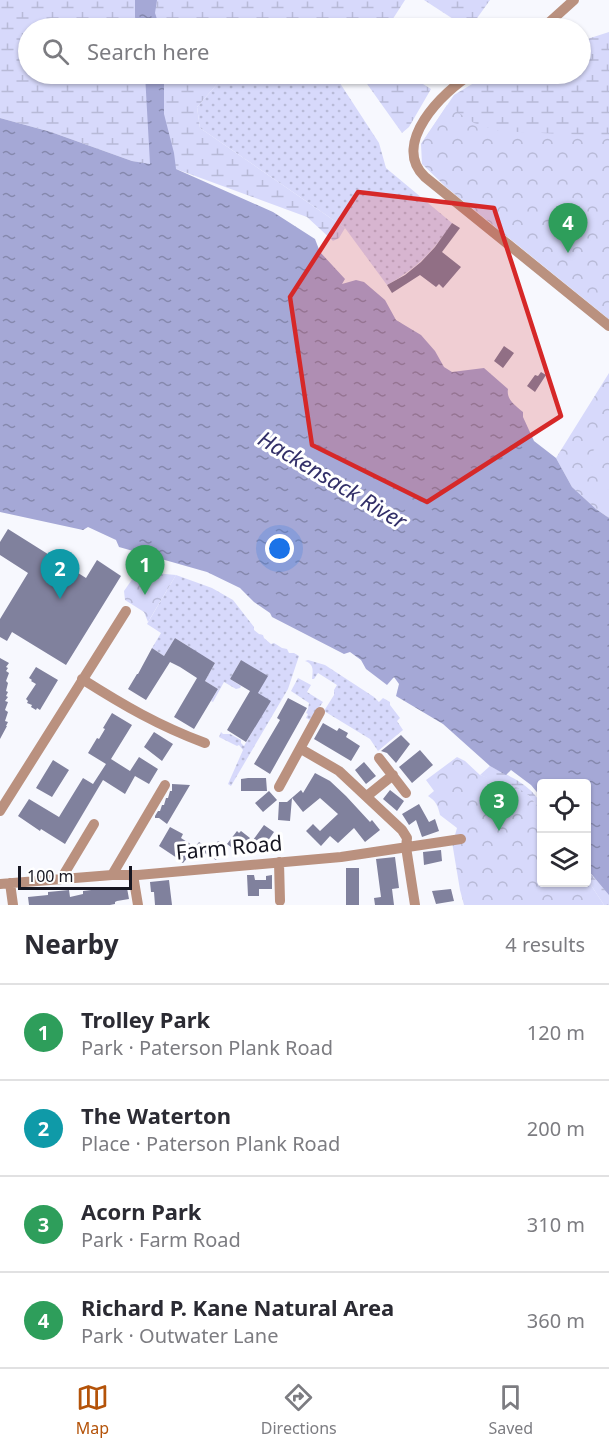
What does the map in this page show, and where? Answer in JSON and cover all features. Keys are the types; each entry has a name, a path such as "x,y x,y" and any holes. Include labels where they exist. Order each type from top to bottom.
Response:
{"street":[{"path":"554,18 574,0"},
{"path":"457,84 450,89 428,116 416,138 413,158 418,170 609,326"},
{"path":"0,811 126,611"},
{"path":"82,679 121,704 159,724 205,743"},
{"path":"279,787 320,712"},
{"path":"301,748 339,771 402,830 407,838 406,847 415,905"},
{"path":"379,758 406,793"},
{"path":"367,796 393,775"},
{"path":"112,875 165,785"},
{"path":"0,789 10,796"},
{"path":"61,879 94,824"},
{"name":"Farm Road","path":"5,884 341,857 461,839"},
{"path":"279,862 280,901"},
{"path":"133,875 138,905"},
{"path":"5,884 13,905"}],"highlighted area":[{"path":"358,192 494,208 561,416 427,502 312,445 290,297"}],"green space":[{"path":"0,0 405,0 393,18 18,18 18,84 217,84 197,107 200,128 345,228 339,238 333,241 307,217 176,169 132,161 51,132 0,118"},
{"path":"424,0 490,0 477,18 452,18"},
{"path":"609,32 609,319 445,186 421,144 454,95 472,84 591,84 591,38"},
{"path":"217,84 341,84 379,143 386,168 452,223 424,258 387,285 345,228 200,128 197,107"},
{"path":"367,84 423,84 431,89 409,127 402,133"},
{"path":"447,105 474,123 499,131 609,136 609,319 445,186 422,164 421,144"},
{"path":"609,373 609,518 572,487 556,458"},
{"path":"601,439 608,444 594,467 586,462"},
{"path":"597,482 609,490 609,508 603,504 606,499 592,490"},
{"path":"140,568 155,573 176,575 148,622 144,612 125,600 124,591"},
{"path":"176,575 212,588 233,600 254,630 263,635 271,644 274,643 287,649 289,653 299,656 288,689 231,786 228,784 243,750 239,745 219,737 221,732 230,734 241,740 244,746 255,727 258,693 241,660 230,679 241,686 240,688 236,689 224,682 213,702 211,701 218,689 205,681 215,663 175,638 164,656 152,648 161,633 147,624"},
{"path":"305,661 325,665 379,702 383,698 390,702 400,718 397,721 403,730 378,751 370,739 324,711 337,685 318,673 312,679 313,670"},
{"path":"298,678 311,685 307,692 323,702 310,720 306,718 309,703 291,691"},
{"path":"457,757 480,775 518,788 528,795 537,805 537,887 591,887 591,885 604,905 464,905 452,842 457,842 455,835 457,828 440,815 436,804 428,796 434,791 426,780"},
{"path":"490,766 514,778 535,796 537,805 528,795 480,775"},
{"path":"591,874 609,894 609,905 604,905 591,885"}],"water":[{"path":"135,0 157,0 157,18 135,17"},
{"name":"Hackensack River","path":"146,84 164,84 164,114 176,169 273,212 315,239 320,252 345,279 342,284 356,280 364,282 385,300 396,320 421,335 435,351 444,367 452,372 484,368 508,389 510,400 523,412 534,441 556,458 572,487 609,518 609,895 591,874 591,779 537,779 537,792 511,770 506,775 490,766 443,724 396,696 399,684 394,677 387,685 366,669 361,660 350,652 344,654 272,617 240,588 207,572 119,547 116,540 88,527 83,530 0,512 0,118 51,132 132,161 150,164"}],"building":[{"path":"452,223 460,228 442,252 461,267 443,288 439,284 436,287 420,275 392,293 387,285 405,275 421,262"},
{"path":"504,346 514,353 503,368 494,361"},
{"path":"541,372 546,375 535,392 527,386 535,375 538,376"},
{"path":"8,529 86,578 97,560 121,576 66,665 12,632 7,641 0,637 0,619 28,573 0,555 0,542"},
{"path":"175,638 215,663 205,681 218,689 194,729 174,717 197,678 180,667 170,662 146,700 128,689 152,648 164,656"},
{"path":"0,658 9,663 6,671 9,673 6,681 8,692 6,696 8,697 5,701 8,702 5,710 8,712 5,721 8,722 0,739"},
{"path":"241,660 268,676 258,693 271,701 246,742 227,730 250,691 230,679"},
{"path":"36,667 58,680 40,710 31,707 32,705 27,703 26,699 36,684 29,678"},
{"path":"288,698 307,708 270,774 254,764 280,720 277,718"},
{"path":"112,713 132,725 111,759 130,771 139,757 158,769 149,784 135,776 125,794 103,780 65,844 18,816 29,799 59,817 83,778 93,784 106,764 88,753 105,729 103,728"},
{"path":"323,723 337,731 339,728 348,733 346,737 360,746 351,761 314,739"},
{"path":"154,732 173,744 162,761 144,747"},
{"path":"401,735 410,744 396,763 387,753 381,751"},
{"path":"420,750 433,765 412,783 399,767"},
{"path":"53,760 69,770 52,797 36,788"},
{"path":"364,762 376,776 366,784 355,770"},
{"path":"315,773 330,781 380,830 365,842 354,828 338,843 330,836 321,846 306,831 313,824 320,831 338,814 320,798 303,812 292,798 290,821 278,820 279,802 287,802 301,790 303,793"},
{"path":"266,778 267,791 241,791 241,779"},
{"path":"172,784 190,785 167,824 155,816 172,791"},
{"path":"390,790 404,801 397,811 383,799"},
{"path":"269,791 277,800 263,812 255,803"},
{"path":"419,804 429,822 435,819 439,831 422,837 416,820 409,825 402,814"},
{"path":"264,825 274,832 263,848 253,840"},
{"path":"170,827 183,834 181,838 195,847 199,842 212,850 218,841 225,844 216,860 203,852 198,860 188,857 183,863 159,846"},
{"path":"237,831 239,833 241,831 250,838 239,853 227,844"},
{"path":"441,850 442,861 424,865 423,852"},
{"path":"395,857 399,888 392,889 394,905 375,905 374,898 381,897 376,859"},
{"path":"346,868 359,868 359,905 346,905"},
{"path":"247,875 254,875 255,880 266,880 266,876 272,875 272,889 259,889 259,896 248,896"},
{"path":"169,880 172,905 155,905 150,882"},
{"path":"116,887 116,889 127,888 129,899 110,905 29,905 28,897 48,895 48,892 69,890 70,897 83,894 83,891"},
{"path":"451,889 454,901 436,904 432,891"}],"place":[{"name":"Richard P. Kane Natural Area","path":"568,253"},
{"name":"Trolley Park","path":"145,595"},
{"name":"The Waterton","path":"60,599"},
{"name":"Acorn Park","path":"499,831"}]}
